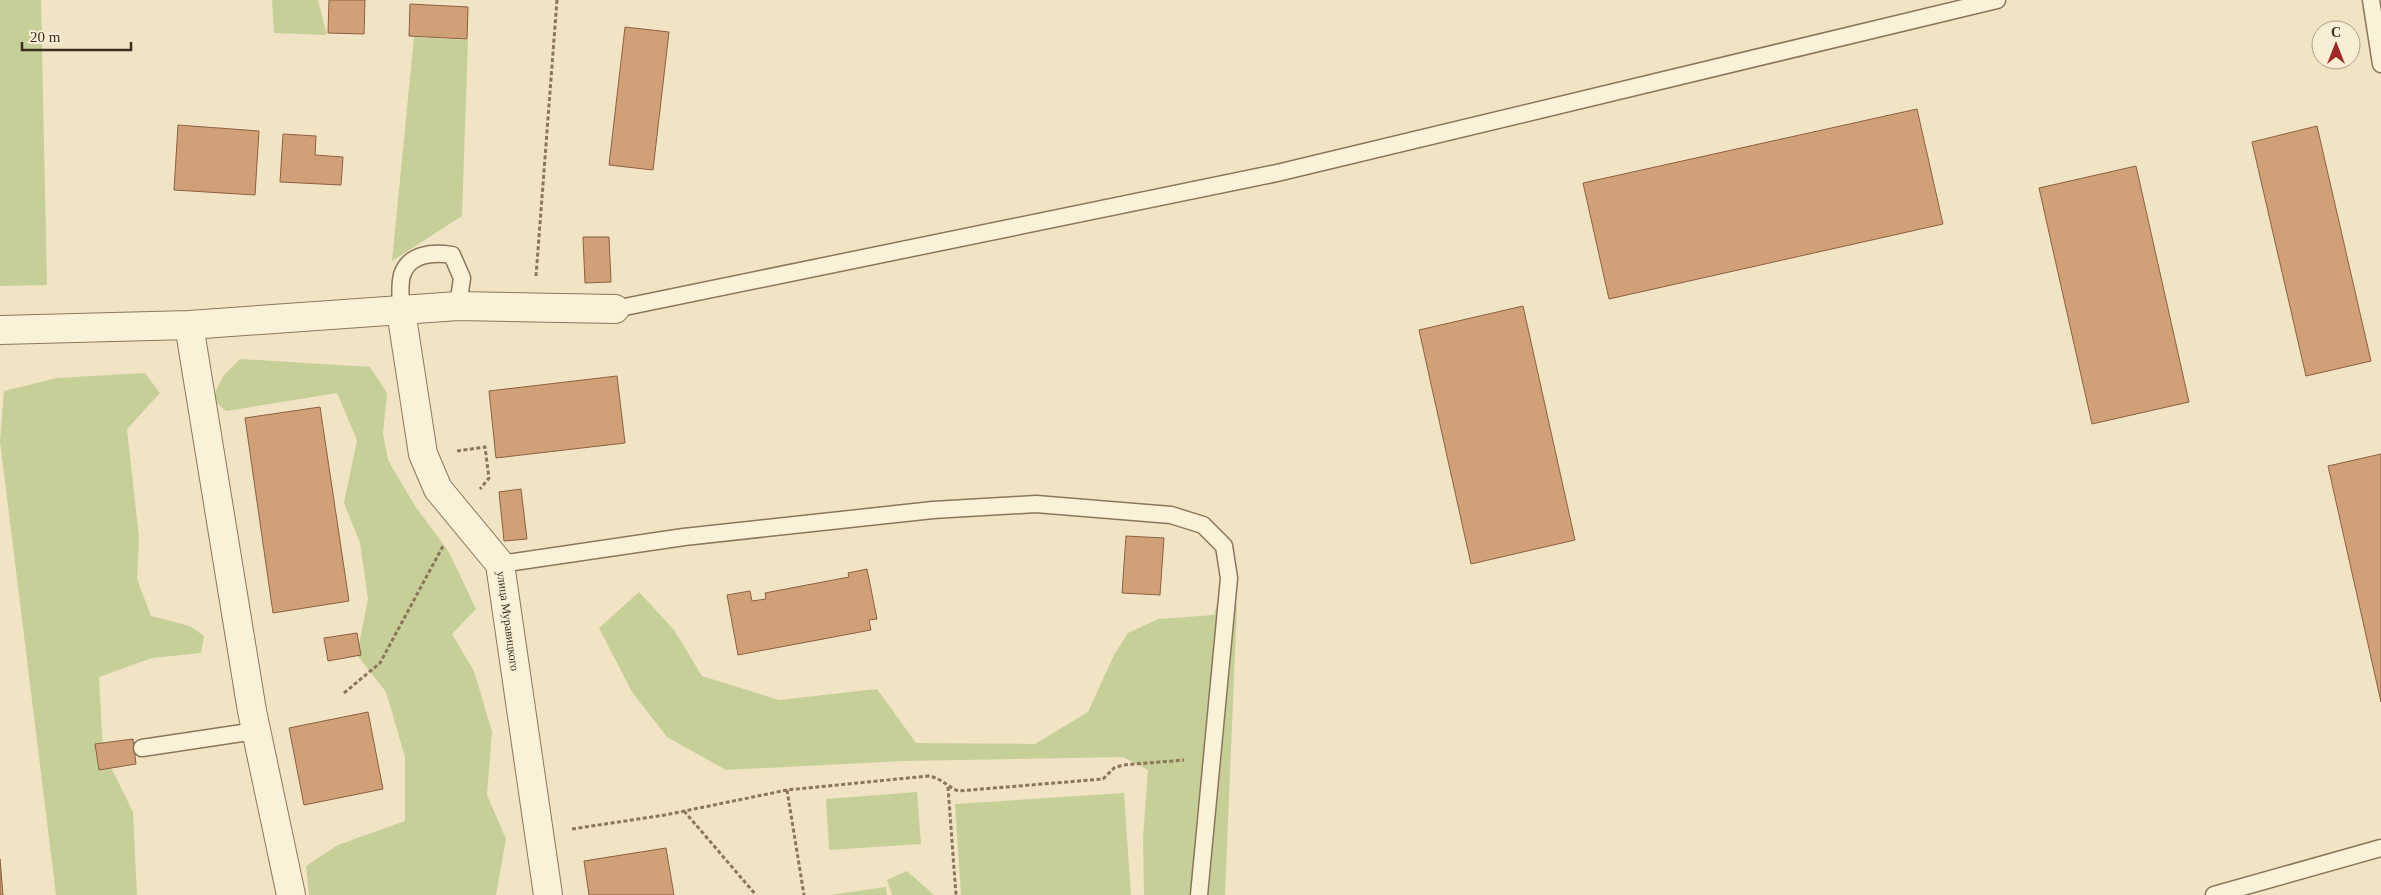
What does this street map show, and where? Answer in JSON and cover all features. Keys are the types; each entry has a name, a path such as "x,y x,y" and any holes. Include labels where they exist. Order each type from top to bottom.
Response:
{"street":[{"path":"0,330 189,325 458,306 616,309"},
{"name":"улица Муравицкого","path":"401,311 423,454 438,489 500,564 548,895"},
{"path":"189,325 256,731 291,895"}],"lane":[{"path":"616,309 1277,173 1997,0"},
{"path":"2371,0 2381,64"},
{"path":"401,311 402,275 412,260 433,252 452,255 462,278 458,306"},
{"path":"500,564 684,537 933,510 1036,504 1171,515 1202,525 1224,546 1229,578 1199,895"},
{"path":"142,748 256,731"},
{"path":"2214,895 2381,848"}],"path":[{"path":"534,306 557,0"},
{"path":"344,693 380,663 460,515 489,478 485,448 423,454"},
{"path":"539,834 684,811 787,790 928,776 939,778 948,787 958,791 1103,779 1114,768 1123,765 1212,758"},
{"path":"948,787 956,895"},
{"path":"787,790 804,895"},
{"path":"684,811 756,895"}],"green space":[{"path":"0,0 41,0 47,285 0,286"},
{"path":"272,0 318,0 327,35 274,33"},
{"path":"414,37 468,40 462,216 392,261"},
{"path":"240,359 370,367 387,393 383,434 388,460 415,506 449,552 476,609 452,634 474,671 492,732 487,795 506,839 496,895 309,895 306,866 338,845 405,821 405,757 386,692 357,655 368,599 360,543 344,503 357,440 337,393 226,411 212,399 223,376"},
{"path":"145,373 160,393 127,429 139,537 137,579 151,616 190,626 204,636 201,653 152,658 99,677 103,751 133,812 137,895 56,895 0,441 4,391 57,378"},
{"path":"639,592 674,630 702,676 779,700 877,689 916,743 1035,744 1088,712 1114,655 1128,633 1158,619 1214,615 1220,593 1237,605 1225,895 1144,895 1143,838 1148,770 1123,757 904,761 726,770 667,737 632,692 599,628"},
{"path":"917,792 921,844 829,850 826,799"},
{"path":"1124,793 1131,895 961,895 955,804"},
{"path":"907,871 934,895 892,895 887,880"},
{"path":"886,887 887,895 830,895"}],"building":[{"path":"329,0 365,0 364,34 328,33"},
{"path":"410,4 468,7 467,39 409,36"},
{"path":"625,27 669,32 653,170 609,165"},
{"path":"1917,109 1943,224 1609,299 1583,183"},
{"path":"178,125 259,131 255,195 174,190"},
{"path":"2317,126 2371,361 2306,376 2252,142"},
{"path":"283,134 316,136 315,155 343,157 341,185 280,182"},
{"path":"2136,166 2189,402 2092,424 2039,188"},
{"path":"583,237 609,237 611,282 585,283"},
{"path":"1523,306 1575,540 1471,564 1419,330"},
{"path":"617,376 625,443 496,458 489,391"},
{"path":"320,407 349,601 273,613 245,418"},
{"path":"2381,454 2381,702 2328,466"},
{"path":"521,489 527,539 504,541 499,492"},
{"path":"1126,536 1164,538 1160,595 1122,593"},
{"path":"867,569 877,619 869,620 871,630 738,655 727,595 750,591 752,601 766,599 765,593 849,577 848,573"},
{"path":"357,633 361,655 328,661 324,638"},
{"path":"368,712 383,789 304,805 289,728"},
{"path":"133,739 136,764 99,770 95,744"},
{"path":"666,848 674,895 589,895 584,861"},
{"path":"0,859 3,895 0,895"}]}
